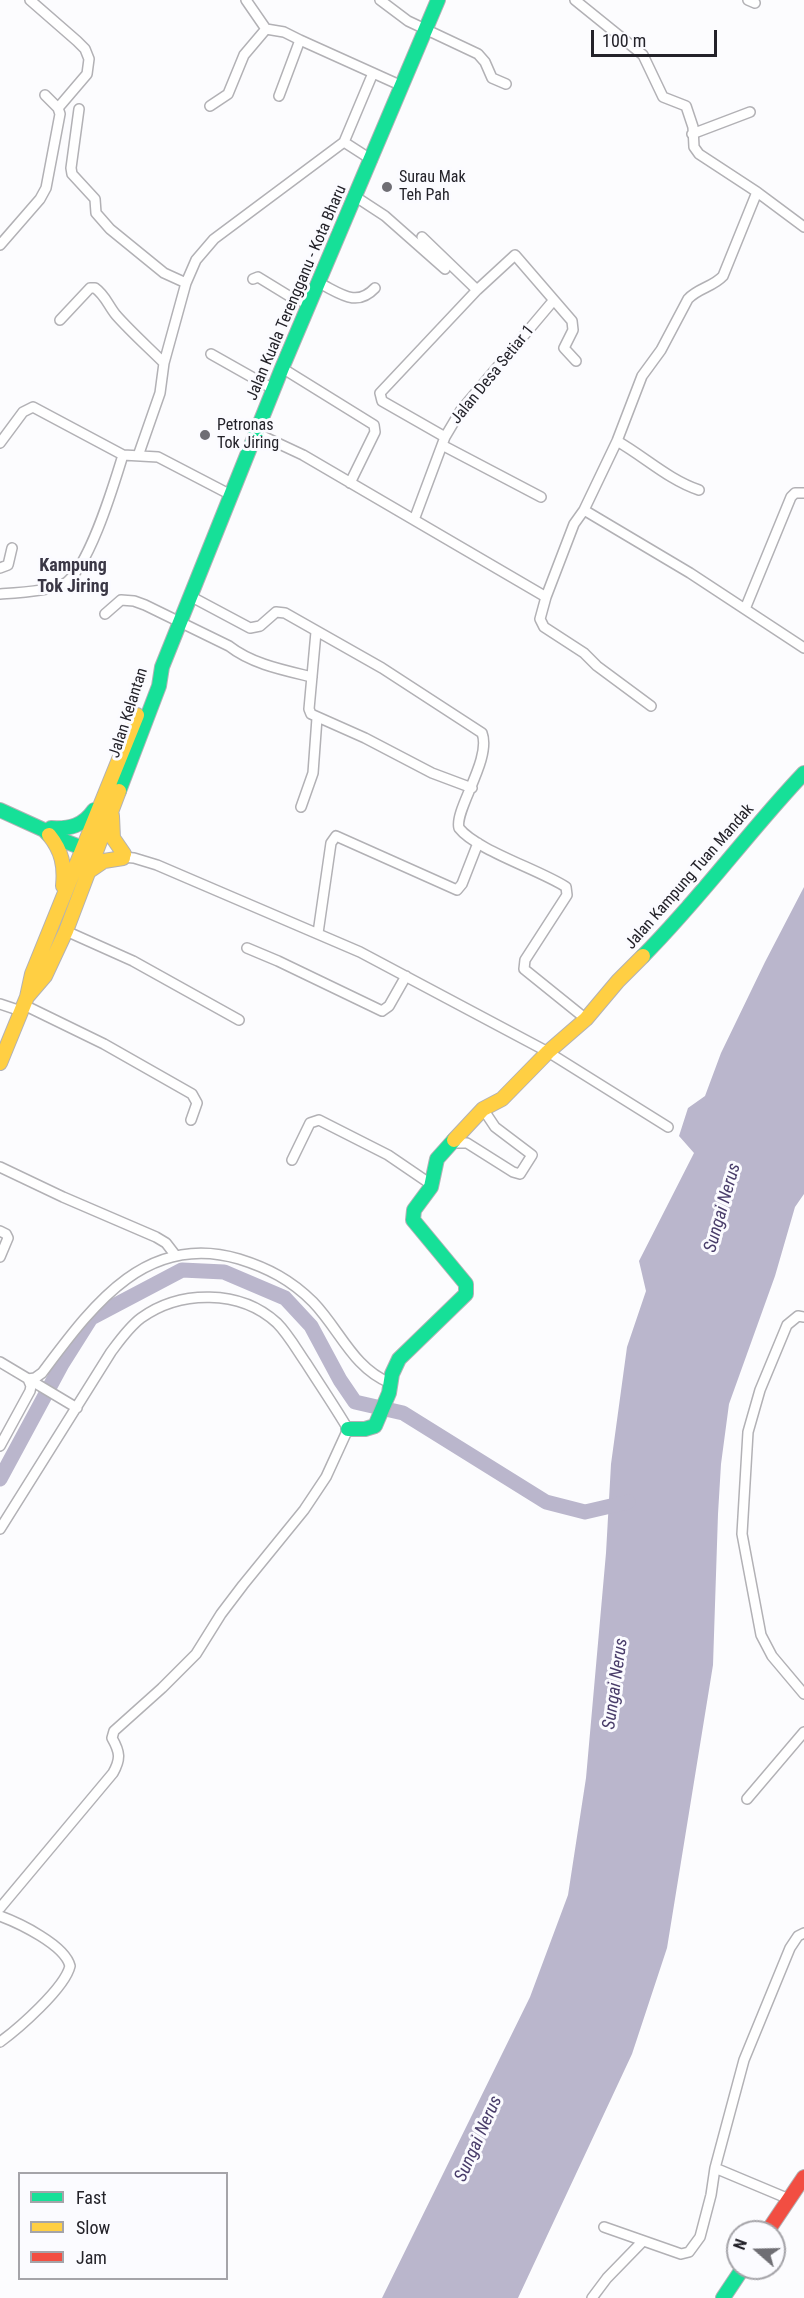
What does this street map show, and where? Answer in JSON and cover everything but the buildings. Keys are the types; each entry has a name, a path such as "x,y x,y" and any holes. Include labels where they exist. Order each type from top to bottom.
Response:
{"main road":[{"name":"Jalan Kuala Terengganu - Kota Bharu","path":"162,667 273,389 438,0"},
{"name":"Jalan Kelantan","path":"24,1004 45,976 66,931 88,872 91,847 109,785 150,683 162,667"},
{"name":"Jalan Kelantan","path":"0,1063 59,907 111,809 138,746 159,686 162,667"},
{"name":"Jalan Kampung Tuan Mandak","path":"348,1429 365,1429 375,1426 399,1359 466,1294 466,1284 413,1220 413,1210 432,1185 435,1165 483,1109 502,1099 548,1052 586,1019 618,981 678,921 781,797 804,773"},
{"path":"48,831 81,825 89,818 109,785"},
{"path":"88,872 104,861 125,856 113,838 111,809"},
{"path":"0,810 91,847"},
{"path":"48,831 58,845 64,865 59,907"},
{"path":"775,2220 804,2177"},
{"path":"723,2298 735,2280"}],"street":[{"path":"30,0 85,49 89,59 87,74 58,108"},
{"path":"246,0 266,28 284,32 402,86"},
{"path":"380,0 408,21 478,54 485,62 492,78 506,84"},
{"path":"575,0 643,55 663,97 686,106 693,127 694,147 699,154 757,192 804,227"},
{"path":"210,106 228,94 244,55 266,28"},
{"path":"279,96 300,40"},
{"path":"138,456 160,393 164,363 186,283 196,260 206,246 345,142 373,73"},
{"path":"0,245 44,193 60,121 58,108 45,95"},
{"path":"79,109 72,174 95,199 96,213 110,229 156,267 186,283"},
{"path":"692,134 750,112"},
{"path":"345,142 372,160"},
{"path":"651,706 597,666 584,653 544,627 540,619 574,524 584,510 617,441 642,376 661,350 684,305 694,292 715,283 723,276 757,192"},
{"path":"356,197 385,216 445,269"},
{"path":"422,237 477,290"},
{"path":"541,496 444,441 382,401 380,393 477,290 515,255 574,325 564,348 576,362"},
{"path":"253,279 258,278 289,296 309,304"},
{"path":"319,283 353,299 360,299 375,288"},
{"path":"60,320 90,288 95,288 103,294 114,313 164,363"},
{"name":"Jalan Desa Setiar 1","path":"414,520 444,441 461,410 553,301"},
{"path":"211,354 273,389"},
{"path":"282,368 373,423 375,432 350,483"},
{"path":"0,443 23,412 33,407 123,455 153,456 165,459 231,495"},
{"path":"256,433 296,451 546,597"},
{"path":"617,441 640,454 673,479 699,490"},
{"path":"0,594 54,587 69,580 99,526 123,455"},
{"path":"745,609 791,497 795,493 804,493"},
{"path":"584,510 690,573 804,648"},
{"path":"0,568 8,565 12,548"},
{"path":"190,596 250,628 260,626 272,615 280,612 382,668 482,732 484,741 472,788 458,824 464,834 478,843 566,887 567,895 525,960 524,969 586,1019"},
{"path":"105,614 124,600 139,603 180,621 249,658 275,668 312,677"},
{"path":"316,632 309,709 311,714 365,738 432,773 472,788"},
{"path":"301,807 313,773 317,718"},
{"path":"318,933 331,843 336,836 457,890 462,884 478,843"},
{"path":"91,847 157,865 318,933 406,976 548,1052 668,1127"},
{"path":"66,931 133,961 239,1020"},
{"path":"246,948 288,965 382,1011 389,1006 406,976"},
{"path":"0,1004 24,1004 104,1044 192,1094 197,1104 191,1120"},
{"path":"453,1143 467,1143 513,1173 523,1172 532,1155 495,1127 483,1109"},
{"path":"291,1160 310,1123 319,1120 388,1155 432,1185"},
{"path":"0,1167 156,1237 166,1243 176,1256"},
{"path":"0,1231 8,1238 0,1257"},
{"path":"30,1381 42,1373 96,1304 122,1281 156,1263 176,1256 201,1253 220,1254 251,1263 288,1279 315,1304 358,1362 389,1388"},
{"path":"0,1529 125,1333 158,1307 172,1302 190,1298 221,1298 250,1306 278,1324 348,1429 326,1477 299,1518 243,1585 196,1654 114,1731 112,1738 120,1757 113,1773 0,1908"},
{"path":"804,1317 798,1316 787,1325 754,1407 748,1432 742,1522 744,1553 761,1635 772,1656 804,1694"},
{"path":"0,1362 77,1408"},
{"path":"0,1446 30,1391 30,1381"},
{"path":"747,1799 804,1731"},
{"path":"0,1916 36,1933 70,1962 65,1977 37,2010 0,2042"},
{"path":"604,2228 681,2254 690,2252 694,2247 700,2237 707,2213 715,2168 748,2050 790,1948 798,1936 804,1933"},
{"path":"715,2168 789,2199"},
{"path":"592,2298 607,2278 643,2241"}],"water":[{"name":"Sungai Nerus","path":"804,887 804,1194 795,1207 775,1276 729,1404 721,1464 713,1665 667,1948 632,2054 518,2298 382,2298 530,1997 568,1895 586,1778 606,1553 611,1464 627,1347 646,1291 639,1261 694,1153 679,1136 688,1108 705,1096 721,1053"}],"waterway":[{"path":"0,1479 62,1364 91,1318 182,1270 224,1272 285,1298 311,1326 340,1380 355,1402 403,1413 546,1502 585,1512 628,1502"}],"traffic: fast":[{"path":"119,791 159,686 162,667 282,368 438,0"},
{"path":"643,956 685,911 804,773"},
{"path":"0,810 44,830 49,835 90,851"},
{"path":"51,828 64,828 81,823 94,810"},
{"path":"348,1429 365,1429 375,1426 389,1393 392,1374 399,1359 466,1294 466,1284 413,1220 414,1210 431,1187 437,1159 454,1140"},
{"path":"723,2298 735,2280"}],"traffic: slow":[{"path":"0,1063 27,997 32,974 137,715"},
{"path":"27,997 45,976 66,931 119,791"},
{"path":"112,816 113,838 124,854"},
{"path":"49,835 62,859 63,886"},
{"path":"88,872 104,861 123,858"},
{"path":"454,1140 483,1109 502,1099 548,1052 586,1019 643,956"}],"traffic: jam":[{"path":"775,2220 804,2177"}],"place":[{"name":"Surau Mak Teh Pah","path":"387,187"},
{"name":"Petronas Tok Jiring","path":"205,435"}],"district":[{"name":"Kampung Tok Jiring","path":"73,576"}]}
